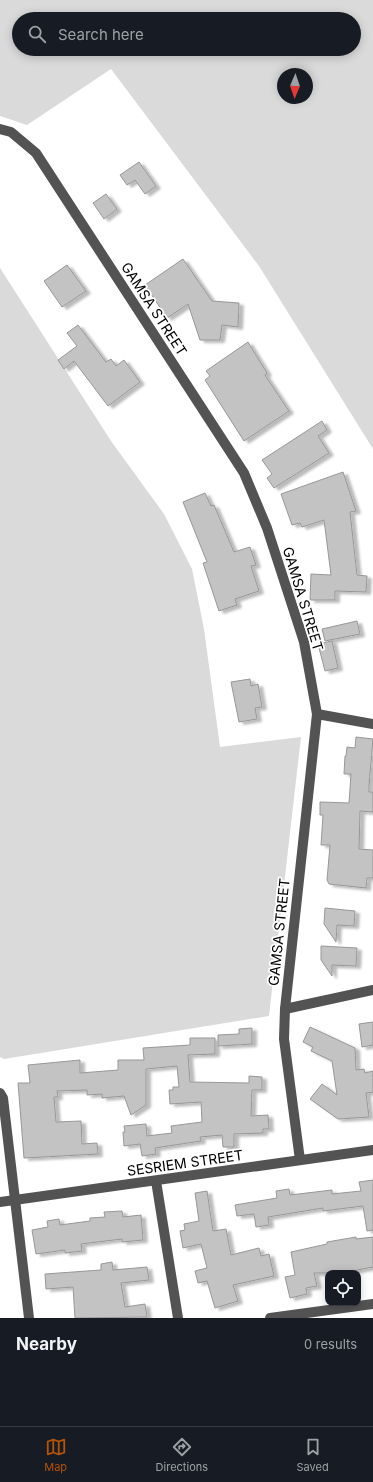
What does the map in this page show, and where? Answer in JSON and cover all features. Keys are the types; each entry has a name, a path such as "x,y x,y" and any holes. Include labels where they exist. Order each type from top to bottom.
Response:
{"street":[{"name":"GAMSA STREET","path":"0,129 11,132 36,153 244,473 267,528 304,642 317,714 285,1009 284,1039 300,1160"},
{"path":"317,714 373,724"},
{"path":"285,1009 373,990"},
{"path":"0,1093 3,1098 14,1201 30,1318"},
{"name":"SESRIEM STREET","path":"0,1202 373,1150"},
{"path":"156,1181 178,1318"},
{"path":"270,1318 320,1315 373,1304"}],"shaded area":[{"path":"0,0 373,0 373,449 259,266 111,69 27,125 0,116"},
{"path":"0,268 111,441 164,514 192,569 204,629 220,747 301,737 269,1016 4,1059 0,1057"}],"building":[{"path":"139,162 156,186 145,194 135,180 127,185 120,175"},
{"path":"106,194 117,209 104,219 93,203"},
{"path":"183,259 212,301 239,303 238,327 222,325 220,340 200,340 188,304 167,318 145,285"},
{"path":"67,265 86,291 62,307 44,281"},
{"path":"78,325 106,362 111,359 116,366 124,360 140,382 108,406 74,361 64,369 58,360 77,346 67,333"},
{"path":"248,342 267,373 265,375 289,411 244,441 205,380 210,376 206,371"},
{"path":"322,421 327,430 318,436 329,453 274,488 267,478 272,474 262,460"},
{"path":"343,472 356,511 350,512 357,575 367,576 366,592 335,591 335,600 310,600 311,574 331,575 324,520 302,527 300,523 292,525 281,494"},
{"path":"205,493 211,506 214,505 234,552 250,547 256,565 251,566 259,591 235,599 237,605 219,611 203,563 207,562 183,502"},
{"path":"357,621 360,634 325,641 322,629"},
{"path":"332,641 338,668 325,671 318,644"},
{"path":"250,679 251,686 258,684 262,707 255,708 257,719 239,722 231,682"},
{"path":"356,737 373,739 369,792 373,792 373,812 360,811 359,849 373,850 373,878 367,878 366,888 329,884 327,880 330,845 321,845 323,815 320,815 320,802 349,803 351,774 344,774 345,756 347,747 355,748"},
{"path":"325,908 355,911 354,926 337,925 336,942 324,924"},
{"path":"321,946 357,948 356,966 332,965 332,976 321,960"},
{"path":"373,1022 373,1045 362,1047 359,1024"},
{"path":"310,1027 355,1048 356,1070 364,1069 365,1073 373,1071 373,1092 366,1093 369,1117 338,1119 310,1099 322,1084 337,1095 332,1061 311,1051 313,1047 303,1042"},
{"path":"252,1028 252,1044 218,1046 218,1035 239,1034 239,1029"},
{"path":"190,1038 215,1038 215,1054 188,1055 190,1082 249,1083 249,1076 262,1077 262,1090 252,1090 251,1116 268,1115 269,1129 263,1129 263,1133 234,1134 234,1147 223,1147 222,1135 200,1137 201,1141 155,1148 156,1154 142,1156 140,1144 124,1146 124,1126 146,1124 147,1136 172,1133 171,1126 202,1122 201,1102 170,1104 169,1090 173,1090 173,1087 179,1087 177,1066 146,1069 146,1105 131,1115 124,1096 102,1098 102,1094 87,1095 87,1090 57,1091 58,1097 54,1097 56,1122 81,1121 82,1144 97,1143 98,1154 24,1158 18,1083 30,1083 28,1065 80,1060 80,1073 118,1070 118,1060 144,1060 143,1048 190,1045"},
{"path":"373,1180 373,1230 367,1231 363,1206 323,1211 323,1208 268,1217 269,1225 256,1227 254,1214 237,1216 235,1205 277,1198 276,1191 289,1189 290,1195 332,1190 332,1194 361,1191 359,1182"},
{"path":"207,1191 213,1231 226,1229 231,1255 259,1248 261,1256 269,1254 274,1276 233,1285 238,1301 215,1308 207,1281 198,1283 195,1271 207,1268 201,1244 183,1248 180,1231 185,1230 184,1224 199,1221 195,1193"},
{"path":"122,1211 123,1217 141,1215 143,1240 122,1242 122,1239 81,1244 82,1251 65,1253 65,1250 36,1254 32,1230 48,1227 47,1221 59,1219 60,1225 90,1221 90,1218 105,1217 104,1212"},
{"path":"356,1237 356,1239 373,1237 373,1267 358,1270 325,1270 325,1273 314,1273 317,1286 306,1288 307,1294 290,1298 285,1277 295,1275 291,1252 327,1244 327,1242"},
{"path":"112,1262 113,1270 147,1267 149,1280 121,1283 125,1307 145,1304 147,1317 75,1318 73,1287 46,1289 45,1274 101,1270 101,1264"}]}
